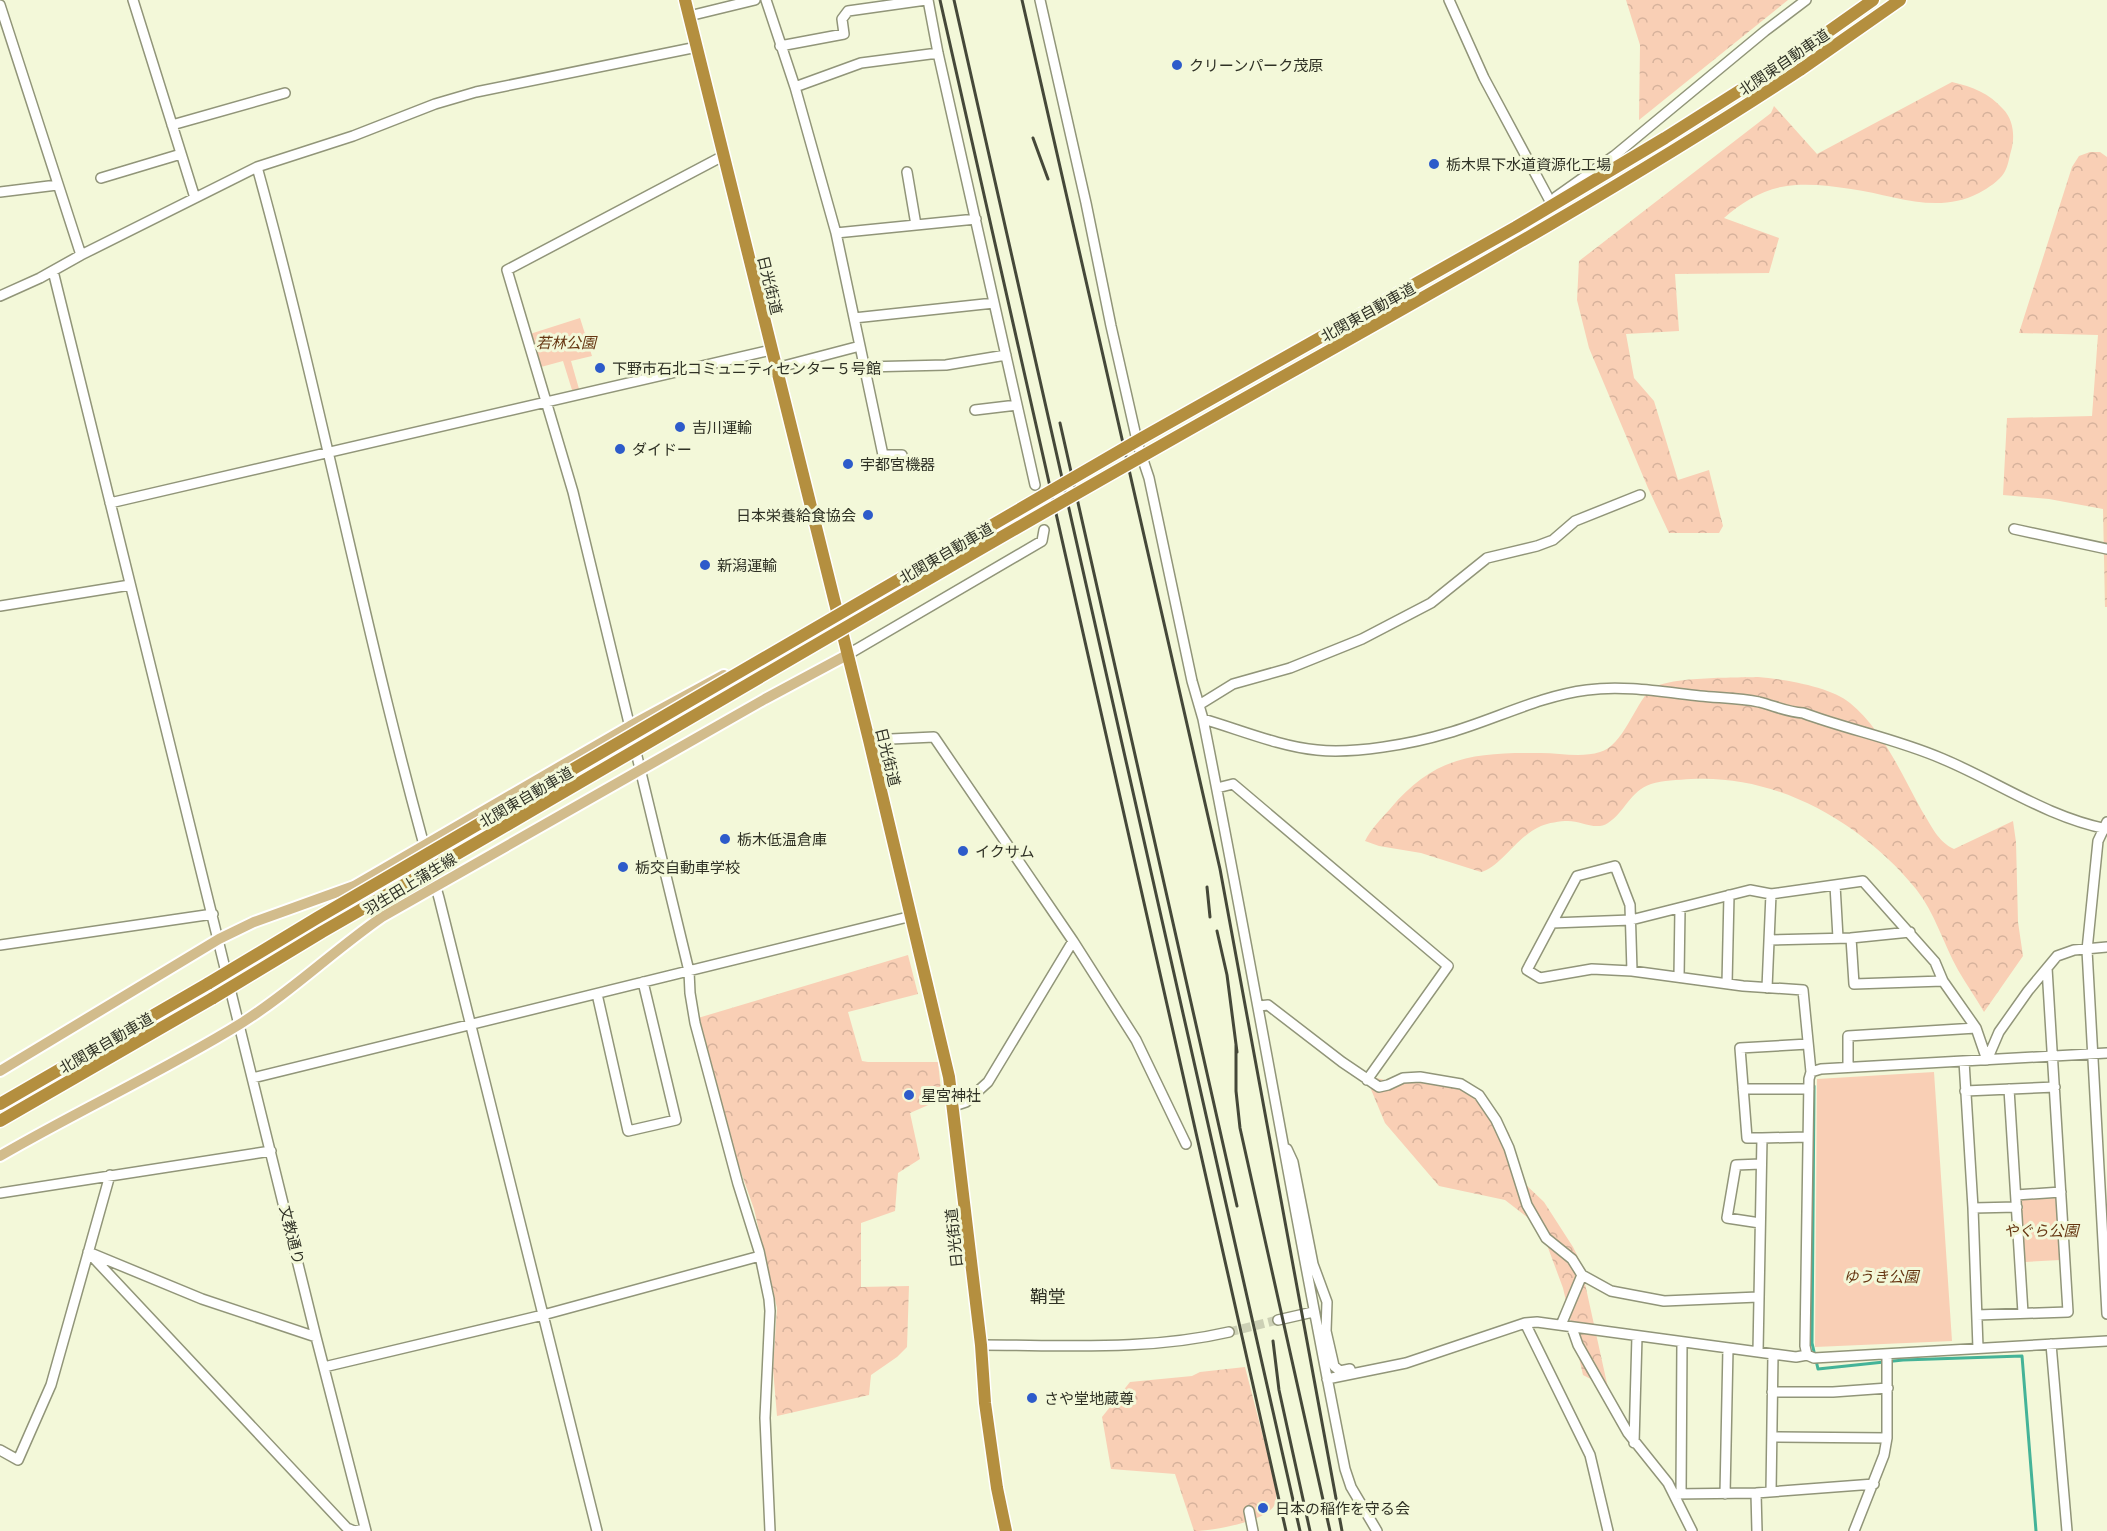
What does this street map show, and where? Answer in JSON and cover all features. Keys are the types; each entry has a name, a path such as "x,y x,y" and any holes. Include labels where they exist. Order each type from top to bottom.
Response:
{"highway":[{"name":"日光街道","path":"685,0 869,740 949,1077 981,1345 985,1403 992,1457 1006,1531"},
{"name":"北関東自動車道","path":"0,1104 1142,438 1516,227 1665,138 1791,58 1874,0"},
{"name":"北関東自動車道","path":"0,1121 1056,506 1532,236 1674,151 1800,70 1900,0"}],"main road":[{"name":"羽生田上蒲生線","path":"0,1071 219,939 254,922 354,886 630,726 837,614"},
{"name":"羽生田上蒲生線","path":"0,1156 239,1024 279,997 364,929 435,885 790,684 847,655"}],"street":[{"path":"133,0 195,198"},
{"path":"689,16 755,0"},
{"path":"766,0 795,87 836,233 883,455 902,455"},
{"path":"780,46 844,34 842,19 848,10 927,0 1035,485"},
{"path":"1040,0 1086,203 1110,326 1149,480 1192,681 1203,719 1259,1006 1313,1312 1345,1469 1351,1487 1377,1531"},
{"path":"1449,0 1484,78 1550,201"},
{"path":"1137,436 1550,201 1614,156 1806,0"},
{"path":"0,5 81,255"},
{"path":"0,296 256,167 353,136 435,104 476,92 697,47"},
{"path":"795,87 861,63 938,53"},
{"path":"172,125 285,93"},
{"path":"101,178 182,154"},
{"path":"723,156 507,270 573,492 689,971 695,1023 760,1256 770,1311 765,1418 770,1531"},
{"path":"256,167 284,265 327,454 424,847 597,1531"},
{"path":"907,172 916,225"},
{"path":"0,192 57,185"},
{"path":"836,233 976,219"},
{"name":"文教通り","path":"53,270 316,1337 366,1530"},
{"path":"854,318 994,303"},
{"path":"776,368 860,346"},
{"path":"110,503 771,350"},
{"path":"864,367 946,365 1006,356"},
{"path":"975,410 1017,405"},
{"path":"1199,705 1233,684 1290,668 1362,639 1431,603 1487,558 1553,540 1575,521 1640,495"},
{"path":"2014,529 2107,549"},
{"path":"847,655 1042,541 1044,530"},
{"path":"0,606 130,585"},
{"path":"1203,719 1297,747 1339,750 1392,746 1421,740 1560,695 1586,690 1614,688 1759,702 1789,712 1803,712 1822,720 1902,743 1944,759 2040,807 2106,827 2098,841 2087,950 2092,1054 2104,1196 2107,1314"},
{"path":"869,740 934,737 1073,941 1136,1040 1186,1144"},
{"path":"1217,788 1233,784 1448,966 1366,1080"},
{"path":"1632,971 1630,905 1615,866 1576,876 1527,970 1540,978 1592,969 1632,971 1727,984 1803,990 1811,1072 1804,1346 1807,1355"},
{"path":"1552,923 1631,920 1750,890 1771,894 1863,881 1935,962 1943,981 1976,1028 1987,1060"},
{"path":"1835,885 1839,938"},
{"path":"1767,988 1771,894"},
{"path":"1727,984 1729,895"},
{"path":"1679,977 1680,908"},
{"path":"0,945 213,914"},
{"path":"253,1078 912,916"},
{"path":"1769,940 1851,938 1910,932"},
{"path":"1851,938 1854,984 1943,981"},
{"path":"954,1106 973,1096 988,1082 1073,941"},
{"path":"1987,1060 2000,1032 2028,991 2057,956 2074,950 2107,946"},
{"path":"1977,1315 2068,1312 2047,968"},
{"path":"597,993 628,1131 676,1120 643,982"},
{"path":"1259,1006 1268,1005 1378,1087 1403,1078 1420,1077 1461,1084 1479,1095 1496,1120 1509,1148 1527,1205 1546,1238 1572,1260 1582,1275 1611,1292 1664,1301 1758,1297"},
{"path":"1848,1067 1848,1036 1976,1028"},
{"path":"1808,1044 1740,1048 1747,1138 1808,1137"},
{"path":"1811,1072 1848,1067 2107,1053"},
{"path":"1964,1061 1978,1348"},
{"path":"1965,1091 2055,1087"},
{"path":"1743,1089 1809,1089"},
{"path":"2009,1089 2023,1313"},
{"path":"1281,1136 1293,1161 1313,1264 1327,1302 1326,1331 1334,1366 1340,1371 1413,1356 1425,1357"},
{"path":"1758,1352 1762,1138"},
{"path":"0,1193 271,1150"},
{"path":"1760,1223 1727,1218 1736,1165 1761,1164"},
{"path":"0,1450 18,1460 51,1385 110,1175"},
{"path":"2016,1195 2061,1192"},
{"path":"1972,1208 2017,1208"},
{"path":"88,1251 202,1299 316,1337"},
{"path":"88,1251 347,1528 354,1531 366,1530"},
{"path":"324,1367 543,1315 760,1256"},
{"path":"1561,1325 1582,1275"},
{"path":"1278,1320 1313,1312"},
{"path":"1327,1379 1406,1363 1525,1323 1537,1322 1796,1357 1807,1355 1814,1358 2107,1341"},
{"path":"1525,1323 1590,1455 1608,1531"},
{"path":"1572,1328 1578,1345 1634,1443 1677,1494 1692,1531"},
{"path":"981,1345 1150,1345 1198,1339 1229,1332"},
{"path":"1634,1443 1637,1336"},
{"path":"1677,1494 1682,1342"},
{"path":"2051,1344 2067,1531"},
{"path":"1725,1494 1728,1348"},
{"path":"1771,1492 1773,1354"},
{"path":"1854,1531 1884,1455 1887,1438 1887,1354"},
{"path":"1772,1392 1833,1392 1888,1388"},
{"path":"1772,1437 1887,1438"},
{"path":"1677,1494 1756,1493 1874,1484"},
{"path":"1756,1493 1757,1531"},
{"path":"1249,1511 1253,1531"}],"green space":[{"path":"1626,0 1788,0 1639,120 1640,45"},
{"path":"1952,82 1986,95 2007,113 2013,129 2013,140 2004,173 1993,184 1963,199 1931,203 1819,185 1787,186 1761,193 1724,218 1779,238 1769,273 1675,274 1679,331 1626,334 1634,378 1654,401 1678,480 1709,470 1723,526 1719,533 1669,533 1589,348 1577,300 1579,261 1771,113 1774,106 1817,154"},
{"path":"2090,152 2100,152 2107,157 2107,607 2105,607 2103,509 2049,499 2003,495 2007,418 2092,416 2098,335 2019,333 2072,167 2079,156"},
{"name":"若林公園","path":"580,318 592,356 571,361 579,389 572,390 563,361 541,367 530,334"},
{"path":"1758,677 1819,688 1842,697 1850,703 1862,714 1882,740 1922,811 1939,838 1948,846 1954,849 2013,821 2016,842 2018,922 2023,956 1984,1012 1958,970 1923,898 1894,865 1870,843 1816,807 1786,794 1755,785 1723,780 1691,779 1651,784 1638,792 1608,823 1593,826 1565,821 1541,826 1524,837 1495,865 1481,872 1421,853 1379,846 1365,841 1376,824 1406,791 1440,768 1476,756 1496,754 1578,755 1600,752 1615,742 1644,696 1658,685 1685,680"},
{"path":"908,955 918,994 848,1012 862,1061 938,1062 942,1099 910,1113 920,1159 898,1173 895,1211 861,1223 861,1287 909,1286 907,1347 871,1375 869,1395 777,1416 773,1369 777,1308 754,1209 736,1158 698,1018"},
{"name":"ゆうき公園","path":"1934,1072 1952,1341 1815,1347 1817,1079"},
{"path":"1365,1075 1388,1081 1450,1080 1492,1110 1509,1133 1522,1181 1544,1202 1580,1261 1608,1388 1583,1375 1563,1288 1544,1237 1527,1217 1505,1200 1439,1186 1385,1123"},
{"name":"やぐら公園","path":"2057,1198 2060,1260 2025,1262 2020,1200"},
{"path":"1245,1367 1276,1487 1275,1504 1268,1512 1249,1521 1194,1531 1175,1474 1111,1469 1102,1417 1130,1382 1192,1376 1200,1372"}],"waterway":[{"path":"1814,1086 1812,1343 1818,1369 1903,1360 2022,1356 2036,1531"}],"tunnel":[{"path":"1229,1332 1278,1320"}],"railway":[{"path":"940,0 1286,1531"},
{"path":"954,0 1300,1531"},
{"path":"1022,0 1220,869 1342,1531"},
{"path":"1033,138 1048,179"},
{"path":"1060,423 1237,1206"},
{"path":"1207,887 1210,917"},
{"path":"1217,931 1227,975 1237,1052"},
{"path":"1236,1045 1236,1091 1240,1128 1330,1531"},
{"path":"1273,1341 1279,1390 1310,1531"}],"place":[{"name":"クリーンパーク茂原","path":"1177,65"},
{"name":"栃木県下水道資源化工場","path":"1434,164"},
{"name":"下野市石北コミュニティセンター５号館","path":"600,368"},
{"name":"吉川運輸","path":"680,427"},
{"name":"ダイドー","path":"620,449"},
{"name":"宇都宮機器","path":"848,464"},
{"name":"日本栄養給食協会","path":"868,515"},
{"name":"新潟運輸","path":"705,565"},
{"name":"栃木低温倉庫","path":"725,839"},
{"name":"イクサム","path":"963,851"},
{"name":"栃交自動車学校","path":"623,867"},
{"name":"星宮神社","path":"909,1095"},
{"name":"さや堂地蔵尊","path":"1032,1398"},
{"name":"日本の稲作を守る会","path":"1263,1508"}],"district":[{"name":"鞘堂","path":"1048,1296"}]}
